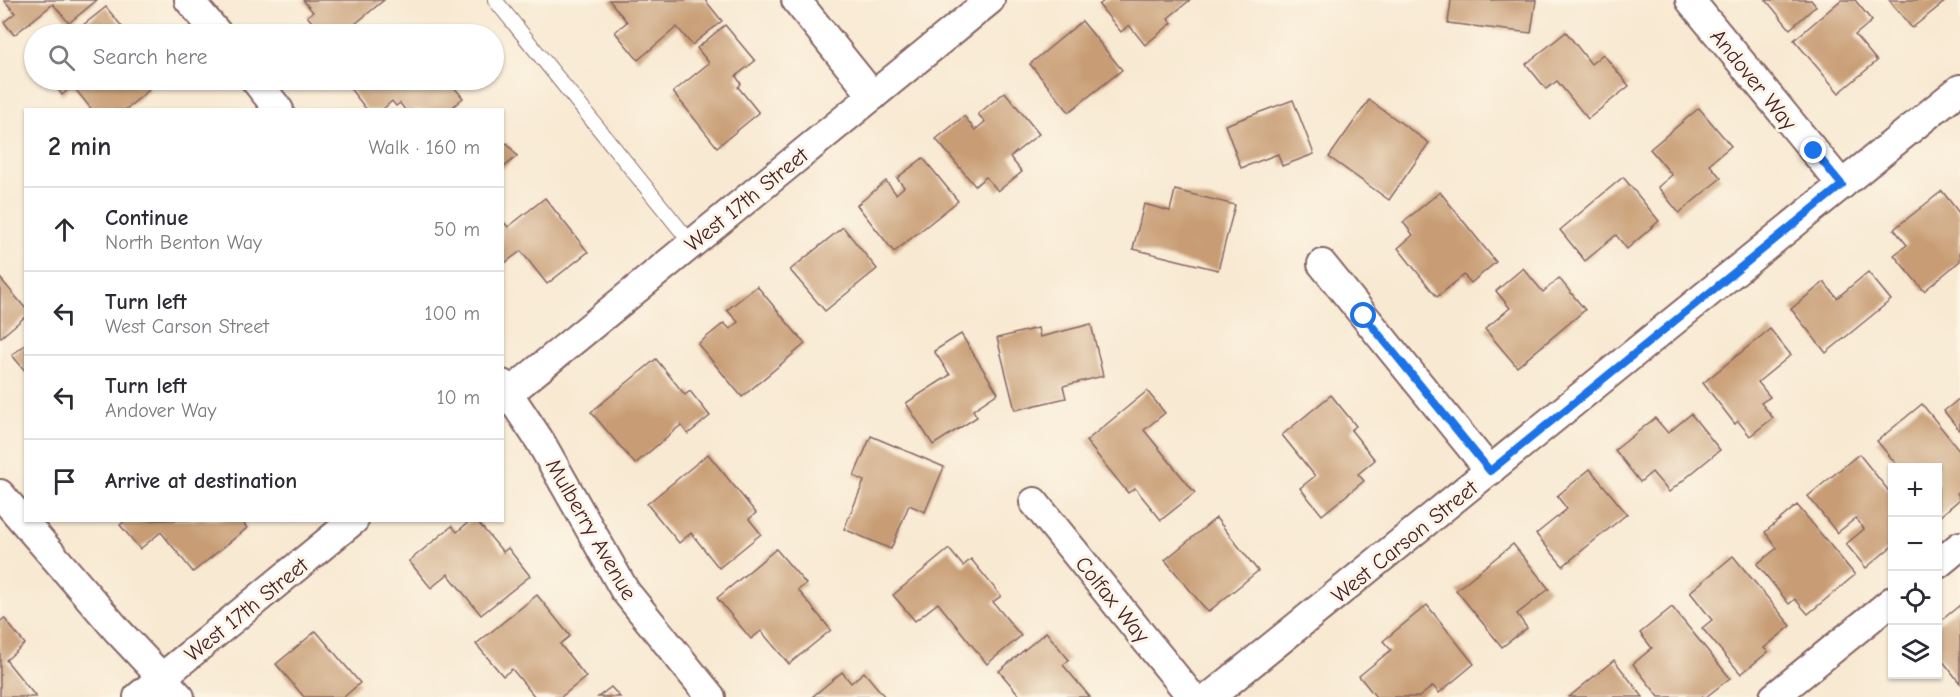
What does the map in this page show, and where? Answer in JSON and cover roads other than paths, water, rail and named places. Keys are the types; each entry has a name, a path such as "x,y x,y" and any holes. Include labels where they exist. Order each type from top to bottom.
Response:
{"street":[{"path":"189,0 209,24"},
{"path":"796,0 873,96"},
{"name":"West 17th Street","path":"505,392 990,0"},
{"name":"Andover Way","path":"1690,0 1842,185"},
{"name":"West Carson Street","path":"1210,697 1960,89"},
{"path":"263,90 277,108"},
{"path":"1322,264 1490,471"},
{"name":"Mulberry Avenue","path":"505,392 540,441 625,591 711,697"},
{"path":"0,494 24,522"},
{"name":"Colfax Way","path":"1034,502 1192,697"},
{"path":"24,522 118,631 171,687"},
{"name":"West 17th Street","path":"138,697 171,687 352,522"},
{"path":"1942,561 1960,546"},
{"path":"1774,697 1804,688 1888,606"}],"lane":[{"path":"495,0 691,243"}]}
